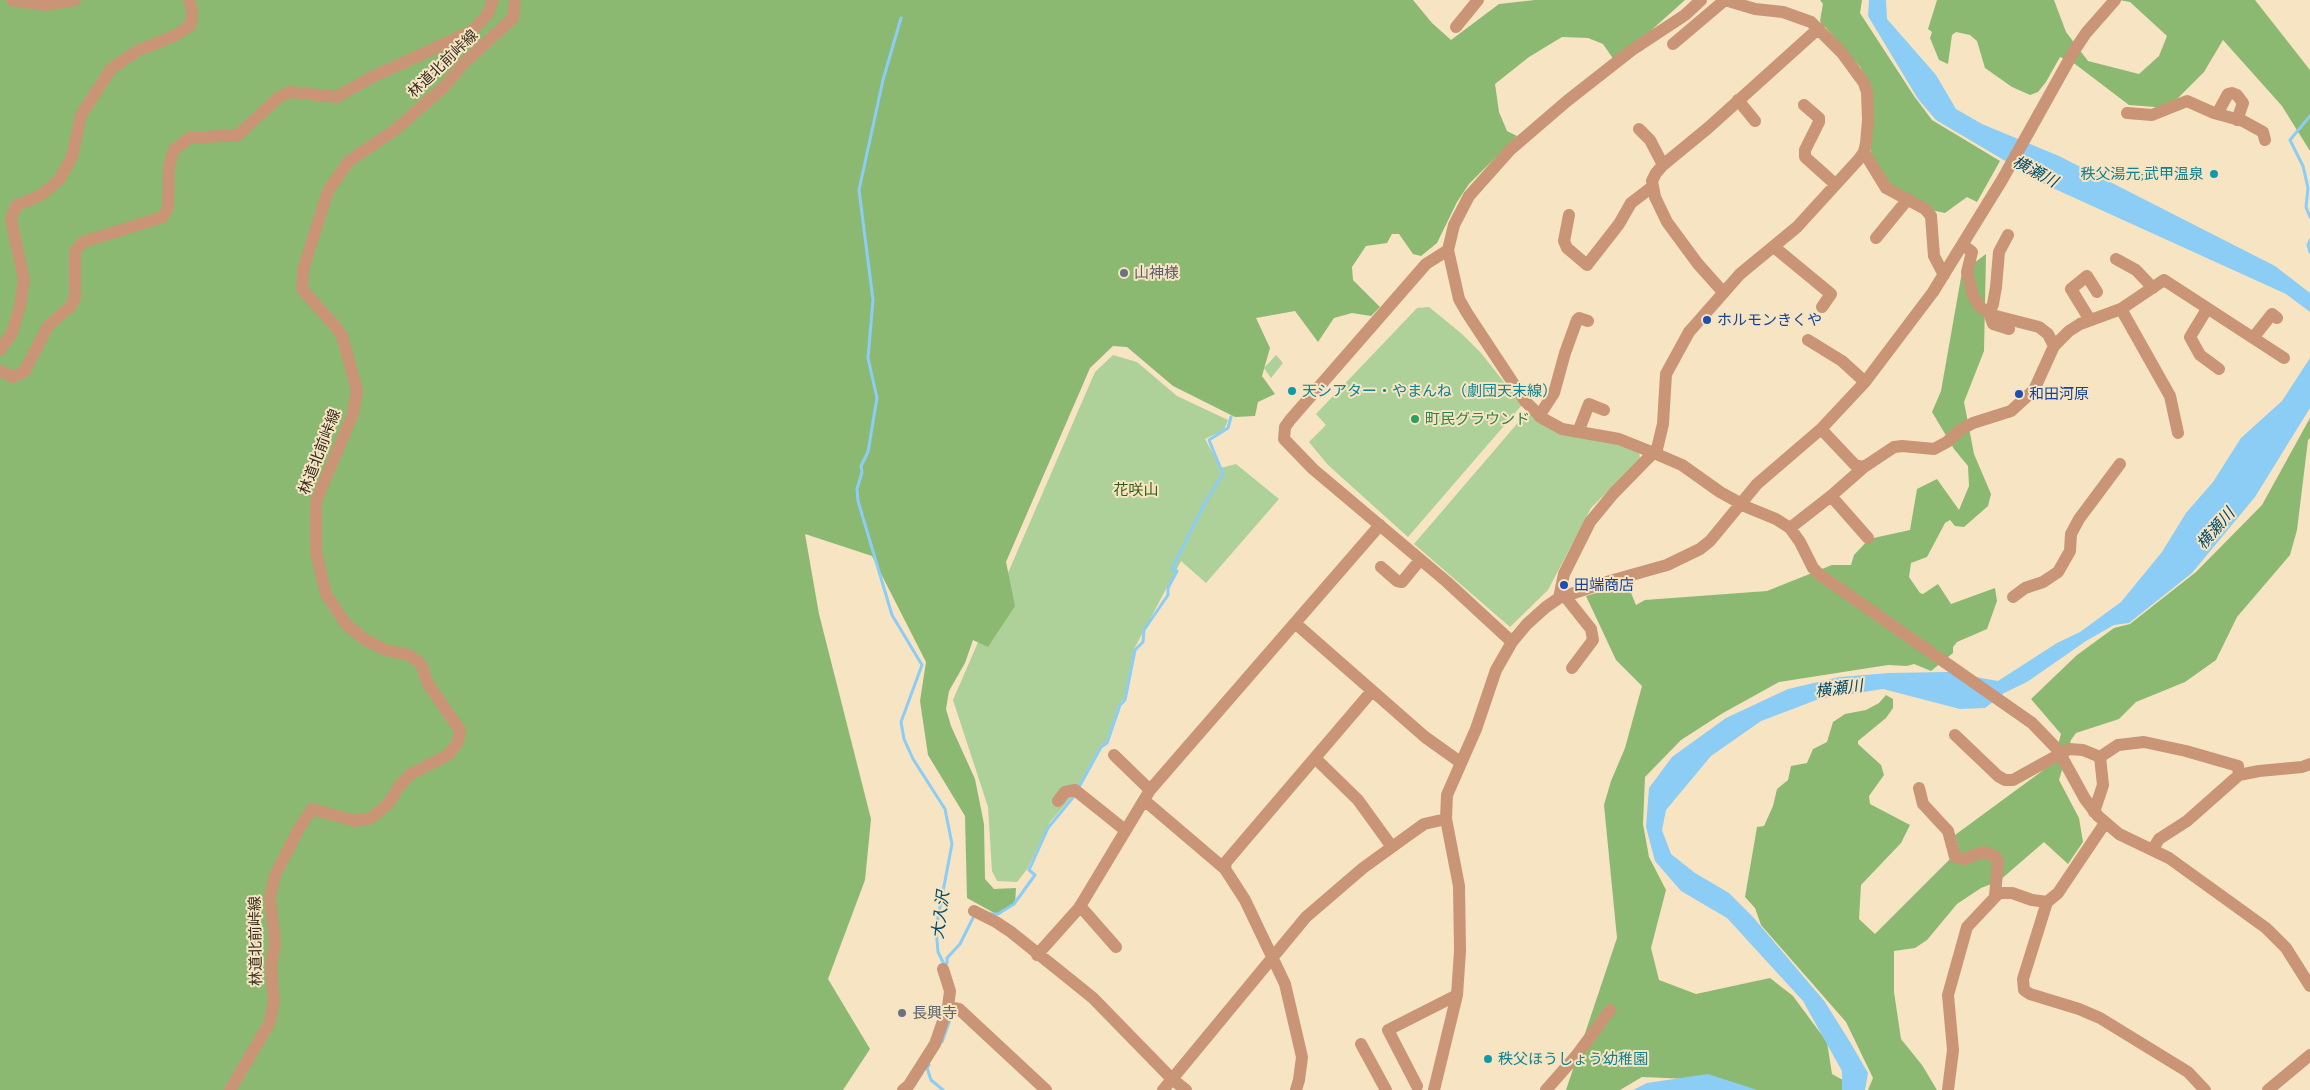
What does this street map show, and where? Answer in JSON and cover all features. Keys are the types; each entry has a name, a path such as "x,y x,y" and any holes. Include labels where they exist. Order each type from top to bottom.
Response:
{"street":[{"path":"12,0 46,5 75,0"},
{"path":"0,350 12,333 20,306 24,280 11,218 16,206 41,195 60,180 72,157 81,115 111,69 137,51 176,35 191,25 192,9 189,0"},
{"name":"林道北前峠線","path":"0,371 13,377 24,372 48,326 71,306 75,298 75,251 83,242 163,217 168,207 168,166 173,151 189,138 238,135 279,97 290,92 337,97 370,78 472,31 488,14 493,0"},
{"name":"林道北前峠線","path":"230,1090 270,1022 274,1000 271,967 275,943 270,897 275,875 300,827 312,809 355,822 371,818 388,804 400,785 411,774 448,755 458,742 460,730 428,684 421,664 409,655 386,650 364,639 346,624 326,594 316,552 316,500 353,414 357,390 342,336 302,289 303,270 328,191 349,161 394,130 444,87 464,64 513,18 515,0"},
{"path":"1456,27 1478,0"},
{"path":"1702,0 1685,14 1632,50 1569,99 1510,150 1469,196 1454,225 1448,250 1461,305 1525,401 1539,416 1552,425 1578,432 1619,439 1682,465 1720,492 1776,519 1790,528 1800,542 1813,568 1827,580 2032,722 2064,759 2080,791 2094,812 2105,823 2119,834 2153,849 2187,870 2266,928 2286,948 2310,986"},
{"path":"1572,668 1593,640 1591,629 1562,597 1564,574 1590,522 1613,494 1654,453 1659,445 1663,424 1666,374 1689,332 1723,292 1754,261 1797,227 1864,152 1868,120 1864,83 1842,53 1811,22 1783,12 1755,9 1725,0 1673,44"},
{"path":"1456,995 1388,1030 1414,1088 1424,1083 1434,1088 1456,995 1461,938 1459,886 1446,819 1447,794 1477,725 1494,676 1512,642 1546,607 1562,597 1667,565 1710,541 1757,484 1821,429 1865,382 1944,275 2002,180 2086,34 2115,0"},
{"path":"1570,215 1564,241 1567,248 1587,265 1619,224 1632,203 1652,186 1656,173 1663,165 1819,28"},
{"path":"2217,114 2228,94 2232,93 2238,95 2243,103 2238,120"},
{"path":"1738,100 1755,121"},
{"path":"2127,113 2152,115 2187,101 2217,114 2243,121 2263,132 2265,140"},
{"path":"1804,105 1819,118 1820,122 1805,150 1805,157 1835,184"},
{"path":"1639,129 1650,140 1663,165"},
{"path":"1864,152 1886,188 1925,209 1931,216 1934,256 1944,275"},
{"path":"1652,186 1667,222 1698,264 1723,292"},
{"path":"1876,238 1908,199"},
{"path":"2008,235 1999,252 1996,287 1993,304 1989,313 1993,324 2009,329"},
{"path":"1963,245 1972,252 1967,272 1973,296 1982,308 1989,313 2040,327 2048,334 2054,346"},
{"path":"1774,247 1831,294 1822,307"},
{"path":"1448,250 1432,258 1426,264 1285,428 1284,439 1314,469 1512,642"},
{"path":"2116,259 2136,270 2153,288"},
{"path":"2090,320 2071,289 2087,276 2097,292"},
{"path":"1790,528 1864,467 1894,447 1934,449 1973,423 2011,411 2034,390 2054,346 2069,331 2090,320 2121,309 2164,280 2284,358"},
{"path":"2121,309 2170,396 2178,433"},
{"path":"2207,309 2190,337 2200,355 2218,369"},
{"path":"2253,338 2272,314 2277,318"},
{"path":"1539,416 1554,393 1564,353 1577,320 1579,318 1588,321"},
{"path":"1808,340 1842,361 1865,382"},
{"path":"1578,432 1589,404 1604,410"},
{"path":"1821,429 1855,465 1864,467"},
{"path":"2013,597 2025,588 2043,582 2058,572 2070,551 2071,534 2079,519 2120,464"},
{"path":"1831,496 1868,538"},
{"path":"1037,955 1080,906 1147,795 1380,525"},
{"path":"1381,567 1397,581 1402,582 1420,560"},
{"path":"1295,623 1444,753 1460,762"},
{"path":"1225,869 1226,862 1372,691"},
{"path":"1954,735 1998,776 2005,780 2014,780 2063,750 2083,750 2100,757"},
{"path":"2100,757 2118,745 2144,742 2238,766 2239,775"},
{"path":"1114,755 1147,795 1225,869 1245,900 1285,984 1302,1057 1296,1090"},
{"path":"2094,812 2103,786 2100,757"},
{"path":"1315,758 1358,800 1392,847"},
{"path":"2153,849 2158,839 2187,821 2239,775 2302,767 2310,764"},
{"path":"1919,788 1920,799 1925,807 1948,831 1955,858 1964,859 1983,852 1994,856 1998,860 1995,896"},
{"path":"1058,801 1065,792 1075,790 1125,830"},
{"path":"1163,1090 1306,917 1363,868 1424,824 1446,819"},
{"path":"2105,823 2058,893 2047,902 2023,978 2024,990 2100,1018 2188,1072 2205,1090"},
{"path":"1948,1090 1953,1050 1948,1012 1949,987 1967,927 1995,896 2004,892 2047,902"},
{"path":"1080,906 1116,947"},
{"path":"974,911 996,922 1093,998 1172,1079 1186,1090"},
{"path":"903,1090 909,1085 935,1044 952,1008 950,991 942,969"},
{"path":"952,1008 1046,1090"},
{"path":"1546,1090 1576,1056 1610,1010"},
{"path":"1361,1044 1386,1090"},
{"path":"2268,1090 2310,1055"}],"green space":[{"path":"0,0 1413,0 1432,23 1451,40 1499,4 1535,0 1685,0 1646,35 1614,60 1603,44 1588,38 1562,37 1529,57 1495,84 1499,112 1507,131 1517,136 1469,184 1457,202 1437,243 1421,256 1413,254 1399,234 1392,234 1387,243 1366,246 1352,267 1353,280 1380,307 1371,316 1352,313 1334,318 1318,342 1295,311 1256,318 1270,348 1262,376 1275,394 1258,402 1255,416 1235,417 1173,386 1127,347 1113,346 1090,368 1006,562 1015,606 988,647 973,640 965,663 949,691 946,709 951,726 975,779 984,824 985,879 994,889 1016,888 1015,905 996,914 967,898 965,816 928,755 920,701 926,662 872,556 805,534 819,614 871,819 865,880 828,979 870,1049 843,1090 0,1090"},
{"path":"1820,0 1862,0 1860,13 1914,96 1932,120 2000,161 1977,202 1967,197 1945,213 1931,210 1887,182 1874,163 1869,144 1861,68 1820,21 1823,4"},
{"path":"1937,0 2054,0 2066,32 2088,61 2139,74 2159,56 2167,36 2130,2 2119,0 2255,0 2310,70 2310,151 2282,106 2223,40 2204,72 2168,108 2129,105 2075,64 2060,57 2046,82 2038,92 2030,95 2012,87 1985,68 1977,41 1970,35 1956,32 1952,35 1948,64 1939,60 1930,38 1932,32 1928,29"},
{"path":"1986,254 1984,351 1964,402 1974,454 1991,494 1988,506 1964,527 1955,526 1950,520 1945,523 1927,557 1911,563 1909,577 1920,593 1923,594 1938,584 1951,604 1995,588 1997,601 1987,629 1957,642 1953,647 1953,653 1931,671 1914,664 1907,666 1888,665 1779,682 1723,713 1681,740 1645,777 1643,824 1649,857 1666,890 1651,948 1659,980 1696,994 1770,978 1793,996 1827,1042 1832,1074 1861,1090 1731,1090 1689,1079 1642,1077 1620,1090 1566,1090 1617,938 1604,805 1611,781 1625,748 1642,686 1616,660 1586,596 1619,586 1629,588 1636,605 1645,600 1767,591 1832,565 1851,565 1854,555 1869,539 1910,530 1917,489 1937,479 1959,510 1969,486 1968,466 1954,449 1932,412 1941,391 1962,272"},
{"name":"町民グラウンド","path":"1429,307 1462,334 1481,353 1522,405 1408,537 1328,465 1309,442 1326,425 1316,414 1417,308"},
{"name":"花咲山","path":"1113,355 1137,362 1177,396 1228,420 1224,430 1205,439 1221,468 1236,464 1279,499 1206,583 1181,561 1134,649 1124,699 1119,704 1106,742 1100,746 1074,794 1050,822 1028,868 1017,882 997,881 992,871 988,807 953,700 1095,372"},
{"path":"1276,355 1283,363 1271,378 1264,368"},
{"name":"町民グラウンド","path":"1528,411 1639,450 1640,459 1591,508 1548,590 1510,627 1414,544"},
{"path":"2310,418 2310,438 2308,440 2297,530 2290,555 2237,617 2216,660 2185,682 2136,702 2119,719 2076,733 2071,740 2059,780 2079,818 2083,842 2068,864 2044,842 1999,881 1981,888 1957,904 1927,940 1915,948 1894,951 1894,992 1901,1039 1922,1065 1937,1090 1868,1090 1873,1078 1846,1022 1761,925 1755,908 1745,897 1757,827 1764,826 1773,806 1777,789 1788,780 1791,766 1807,763 1813,749 1827,742 1833,722 1845,714 1866,710 1879,703 1886,695 1893,699 1893,708 1886,718 1858,741 1858,744 1881,765 1884,775 1869,796 1870,804 1910,825 1901,843 1861,885 1859,919 1875,934 1959,850 1955,835 2053,763 2061,734 2031,699 2077,655 2114,628 2130,624 2196,572 2262,505"}],"water":[{"name":"横瀬川","path":"1869,0 1886,0 1887,19 1936,75 1956,109 1982,124 2059,156 2275,266 2310,293 2310,312 2286,294 2046,185 1936,120 1918,99 1868,16"},
{"name":"横瀬川","path":"2310,358 2310,408 2255,497 2192,573 2129,623 2114,625 2086,641 2027,682 2004,693 1985,708 1960,709 1883,689 1819,699 1761,721 1711,756 1666,810 1662,830 1671,854 1695,873 1729,893 1753,917 1825,1002 1868,1073 1865,1090 1842,1090 1842,1071 1803,1001 1727,918 1681,891 1655,861 1646,827 1649,788 1672,757 1726,718 1788,689 1840,677 1889,673 1948,672 1998,681 2057,643 2080,632 2121,602 2162,552 2186,513 2213,482 2241,438 2282,401"},
{"path":"1708,1074 1757,1090 1633,1090 1647,1083"}],"waterway":[{"path":"901,18 883,80 859,190 873,300 868,358 877,398 868,452 861,466 862,472 857,489 858,501 892,615 922,665 901,722 904,739 913,759 945,809 952,844 936,928 938,952 945,966"},
{"path":"2310,116 2290,140 2303,166 2308,188 2306,207 2310,217"},
{"path":"2310,240 2308,245 2310,252"},
{"path":"1078,789 1101,747 1107,743 1120,705 1125,700 1135,650 1143,642 1144,630 1168,595 1168,588 1177,571 1172,569 1205,503 1223,474 1209,440 1228,428 1231,417"},
{"path":"990,914 998,914 1014,904 1035,875 1029,870 1048,828 1075,795"},
{"path":"945,966 947,958 960,944 974,916"},
{"name":"大入沢","path":"942,1042 953,1011"},
{"name":"大入沢","path":"929,1065 927,1068 931,1080 943,1090"}],"place":[{"name":"秩父湯元;武甲温泉","path":"2214,174"},
{"name":"山神様","path":"1124,273"},
{"name":"ホルモンきくや","path":"1707,320"},
{"name":"天シアター・やまんね（劇団天末線）","path":"1292,391"},
{"name":"和田河原","path":"2019,394"},
{"name":"町民グラウンド","path":"1415,419"},
{"name":"田端商店","path":"1564,585"},
{"name":"長興寺","path":"902,1013"},
{"name":"秩父ほうしょう幼稚園","path":"1488,1059"}]}
